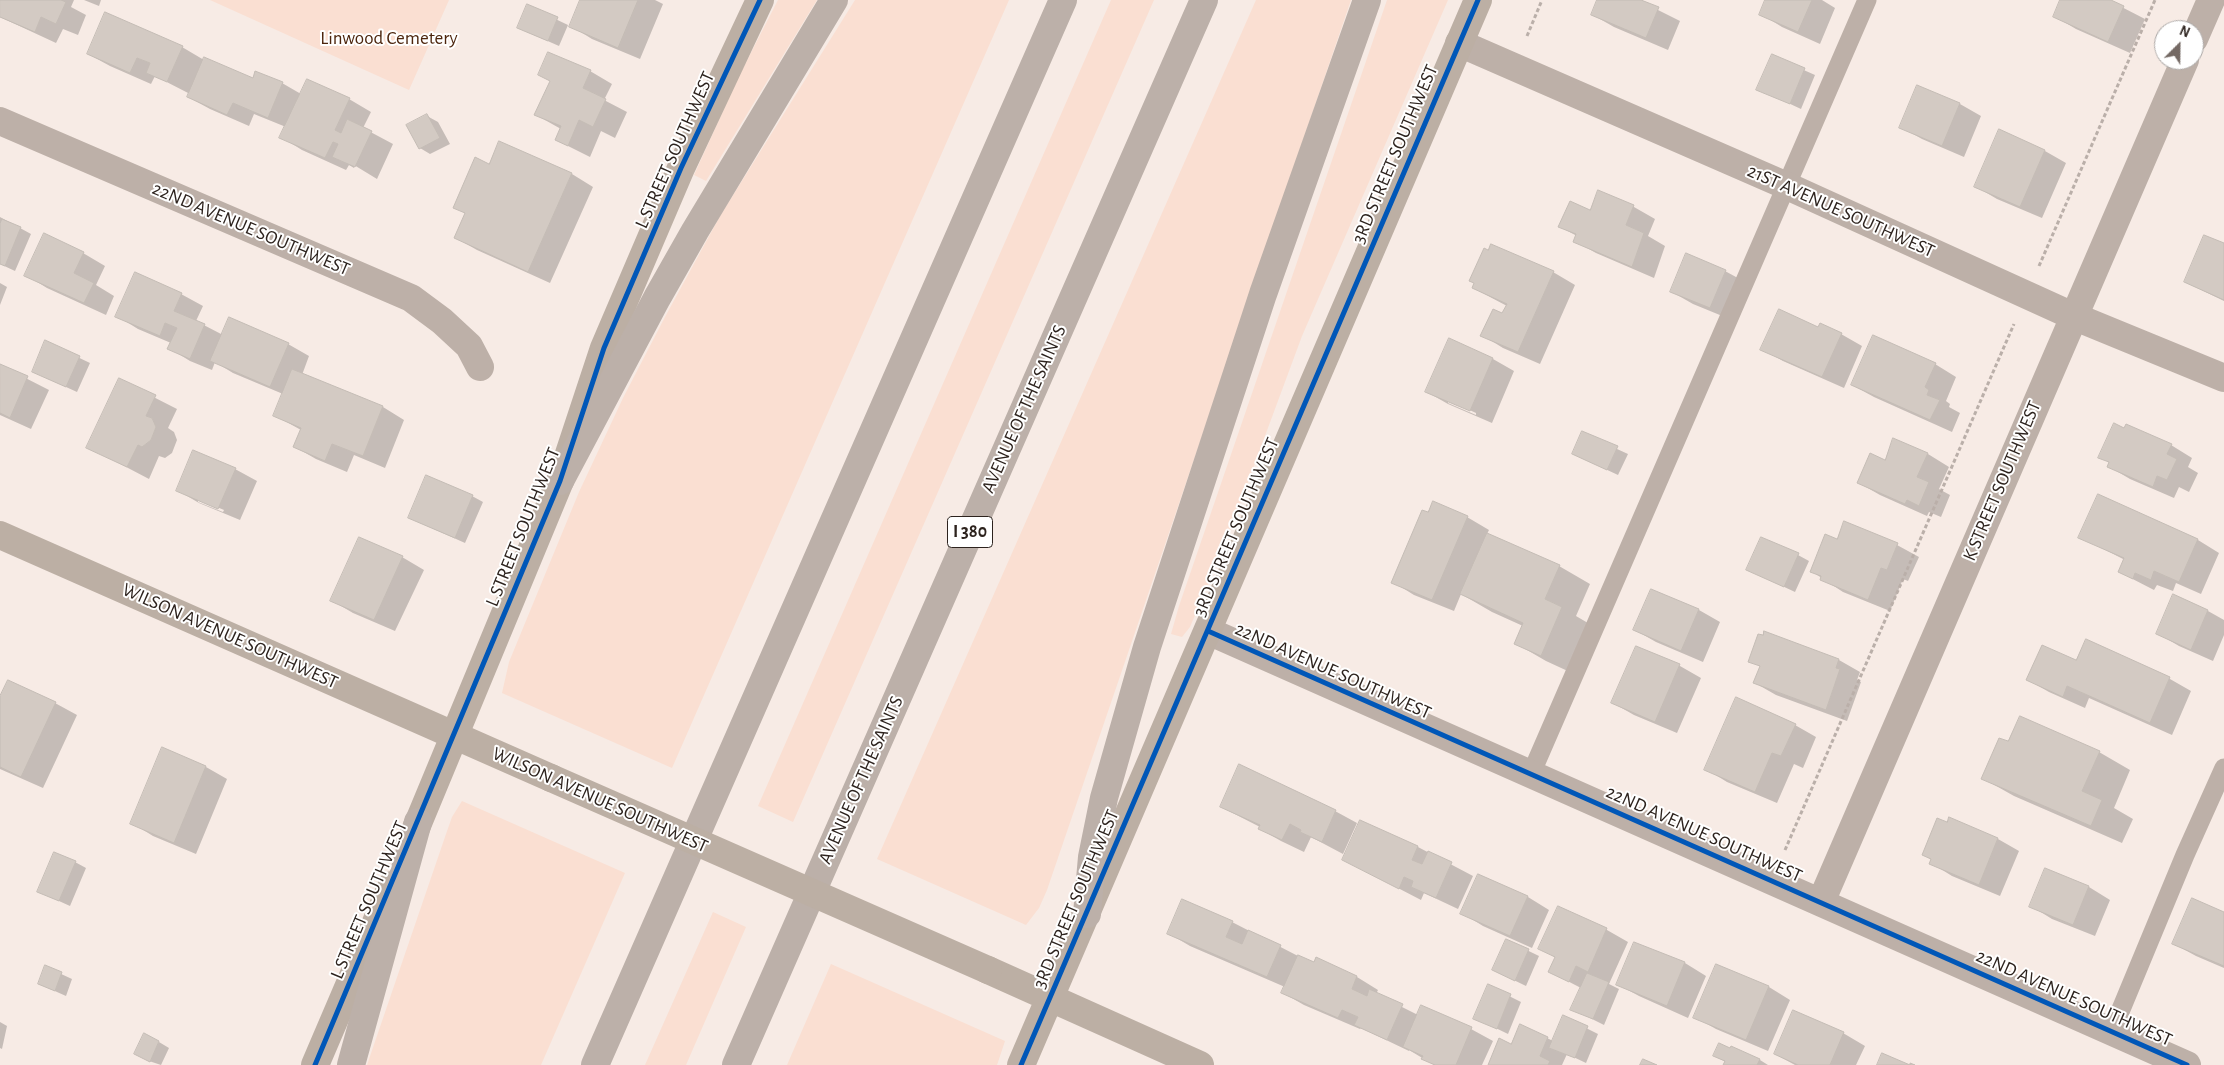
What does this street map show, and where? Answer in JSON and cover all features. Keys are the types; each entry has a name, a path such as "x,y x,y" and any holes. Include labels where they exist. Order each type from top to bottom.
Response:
{"highway":[{"path":"560,481 657,298 695,231 834,0"},
{"path":"595,1065 1063,0"},
{"name":"AVENUE OF THE SAINTS","path":"736,1065 1204,0"},
{"path":"1087,914 1092,857 1104,798 1147,647 1263,294 1367,0"},
{"path":"351,1065 418,822"}],"street":[{"name":"L STREET SOUTHWEST","path":"315,1065 560,481 604,348 682,168 760,0"},
{"name":"3RD STREET SOUTHWEST","path":"1021,1065 1478,0"},
{"path":"2202,20 2211,0"},
{"name":"21ST AVENUE SOUTHWEST","path":"1459,43 1787,186 2073,316 2224,378"},
{"name":"K STREET SOUTHWEST","path":"1821,902 2181,70"},
{"name":"22ND AVENUE SOUTHWEST","path":"0,121 411,298 442,321 468,346 480,367"},
{"name":"WILSON AVENUE SOUTHWEST","path":"0,535 1200,1065"},
{"name":"22ND AVENUE SOUTHWEST","path":"1208,631 2187,1065"}],"lane":[{"path":"1531,774 1867,0"},
{"path":"2112,1031 2185,854 2224,768"}],"path":[{"path":"1513,66 1542,0"},
{"path":"2038,270 2154,0"},
{"path":"1772,880 2016,319"}],"green space":[{"name":"Linwood Cemetery","path":"210,0 449,0 409,90"},
{"path":"778,0 817,0 706,181 694,175 738,78"},
{"path":"855,0 1009,0 672,768 502,693 509,662 579,492 623,398 665,317 720,216"},
{"path":"1111,0 1154,0 793,822 758,806"},
{"path":"1256,0 1351,0 1047,890 1039,908 1026,925 877,859"},
{"path":"1387,0 1448,0 1302,336 1222,552 1190,627 1182,637 1171,634 1179,606"},
{"path":"462,801 625,873 541,1065 367,1065 452,817"},
{"path":"713,912 746,927 686,1065 645,1065"},
{"path":"831,964 1005,1041 997,1065 787,1065"}],"building":[{"path":"0,0 61,0 66,2 56,24 41,17 35,32 0,17"},
{"path":"580,0 638,0 618,48 569,27"},
{"path":"1597,0 1641,0 1659,7 1646,38 1591,15"},
{"path":"1765,0 1812,0 1798,32 1759,15"},
{"path":"2060,0 2111,0 2124,6 2108,42 2053,17"},
{"path":"527,4 558,17 548,41 517,28"},
{"path":"105,12 183,46 167,82 146,73 150,63 137,58 130,73 87,54"},
{"path":"548,52 591,70 583,88 606,99 593,127 579,120 568,146 555,140 561,126 534,115 550,81 538,75"},
{"path":"1772,54 1805,68 1790,104 1756,90"},
{"path":"204,57 253,78 255,71 283,82 268,118 233,103 227,115 187,97"},
{"path":"307,79 350,98 335,130 341,133 347,119 372,131 355,167 332,157 338,144 333,142 325,158 279,138"},
{"path":"1917,85 1960,103 1942,146 1899,128"},
{"path":"427,114 440,138 419,149 406,125"},
{"path":"1999,129 2045,150 2020,207 1974,187"},
{"path":"499,141 572,173 528,272 454,238 465,213 453,208 475,157 489,164"},
{"path":"1598,190 1634,205 1626,225 1644,233 1632,267 1573,242 1576,234 1558,227 1570,201 1590,210"},
{"path":"2,219 21,227 5,266 0,264 0,224"},
{"path":"44,233 84,252 74,273 94,283 84,303 24,276"},
{"path":"2204,235 2224,243 2224,300 2184,282"},
{"path":"1491,244 1554,271 1518,352 1480,336 1493,309 1502,313 1507,304 1472,288 1474,283 1469,281 1484,248 1488,250"},
{"path":"1686,253 1726,270 1710,308 1670,292"},
{"path":"135,272 182,293 174,311 205,324 190,359 167,349 177,328 165,323 160,336 115,317"},
{"path":"1779,309 1818,327 1820,323 1842,333 1822,377 1760,350"},
{"path":"229,317 289,343 270,387 210,361"},
{"path":"1873,335 1936,363 1925,387 1929,390 1927,395 1940,400 1930,420 1851,385"},
{"path":"1449,338 1493,358 1470,411 1425,392"},
{"path":"45,340 80,356 66,387 32,372"},
{"path":"0,364 28,376 10,418 0,413"},
{"path":"292,369 383,406 363,456 332,444 325,461 293,447 301,428 273,416"},
{"path":"119,378 156,395 146,416 152,418 156,427 151,440 142,447 138,445 127,467 86,448"},
{"path":"2114,423 2124,428 2126,424 2172,444 2167,454 2177,459 2167,480 2157,476 2153,487 2107,467 2109,462 2098,458"},
{"path":"1582,431 1618,446 1607,470 1572,454"},
{"path":"1893,438 1928,453 1917,477 1929,482 1919,506 1907,500 1905,504 1857,483 1870,453 1885,460"},
{"path":"193,450 236,468 218,509 176,491"},
{"path":"426,475 473,495 455,538 408,518"},
{"path":"2098,494 2198,539 2179,582 2154,571 2151,580 2135,573 2133,579 2118,572 2124,558 2078,538"},
{"path":"1433,501 1468,516 1432,600 1391,583 1422,510 1428,512"},
{"path":"1844,521 1898,543 1887,570 1881,568 1868,600 1820,580 1821,576 1810,572 1825,534 1837,539"},
{"path":"1487,533 1560,565 1545,599 1562,607 1541,656 1514,644 1523,623 1460,594"},
{"path":"359,537 403,556 374,620 330,601"},
{"path":"1761,537 1799,553 1784,587 1746,570"},
{"path":"1651,589 1699,609 1681,651 1633,630"},
{"path":"2173,594 2208,610 2191,650 2156,634"},
{"path":"1764,631 1839,659 1836,668 1840,669 1826,710 1753,683 1760,666 1748,662 1758,634 1763,635"},
{"path":"2086,639 2170,677 2150,723 2067,686 2063,697 2026,680 2042,645 2076,660"},
{"path":"1636,646 1680,664 1655,722 1611,703"},
{"path":"8,680 56,702 21,777 0,767 0,696"},
{"path":"1736,697 1796,724 1781,756 1772,753 1755,792 1704,770"},
{"path":"2020,716 2100,751 2082,791 2102,800 2091,826 1981,779 1999,738 2008,741"},
{"path":"162,747 206,766 174,843 130,824"},
{"path":"1239,764 1336,810 1322,842 1300,832 1301,830 1290,824 1282,840 1258,829 1260,825 1220,807"},
{"path":"1949,817 1998,838 1979,885 1929,864 1931,859 1922,855 1937,818 1947,822"},
{"path":"1360,820 1418,846 1412,860 1422,864 1428,851 1452,862 1436,898 1411,887 1413,881 1404,877 1399,889 1342,860"},
{"path":"54,852 76,861 59,901 37,892"},
{"path":"2045,868 2089,886 2073,925 2029,907"},
{"path":"1478,874 1528,896 1510,936 1460,914"},
{"path":"2192,898 2224,912 2224,966 2172,944"},
{"path":"1182,899 1233,921 1226,937 1242,944 1248,930 1281,945 1267,977 1167,934"},
{"path":"1558,906 1607,928 1588,972 1576,966 1569,982 1548,972 1555,957 1538,949"},
{"path":"1506,939 1529,949 1515,981 1492,970"},
{"path":"1634,942 1685,962 1667,1006 1616,985"},
{"path":"1298,955 1314,962 1316,957 1357,976 1352,989 1367,996 1369,989 1403,1004 1387,1040 1354,1025 1358,1017 1342,1010 1338,1018 1281,993"},
{"path":"1716,964 1769,986 1746,1040 1693,1018"},
{"path":"45,965 62,972 55,991 38,984"},
{"path":"1587,973 1609,982 1593,1019 1570,1010"},
{"path":"1488,984 1511,994 1497,1029 1473,1019"},
{"path":"1421,1005 1472,1027 1456,1065 1435,1065 1421,1059 1423,1056 1403,1047"},
{"path":"1793,1010 1844,1032 1830,1065 1798,1065 1774,1054"},
{"path":"1563,1015 1588,1026 1575,1058 1549,1048"},
{"path":"1520,1024 1548,1037 1540,1056 1550,1061 1548,1065 1488,1065 1499,1038 1511,1044"},
{"path":"144,1033 159,1041 150,1062 134,1054"},
{"path":"1719,1043 1730,1048 1731,1046 1760,1059 1757,1065 1723,1065 1725,1061 1713,1056"},
{"path":"1882,1053 1910,1065 1877,1065"},
{"path":"1643,1059 1657,1065 1640,1065"}],"cycle path":[{"path":"315,1065 560,481 604,348 681,168 760,0"},
{"path":"1021,1065 1478,0"},
{"path":"1208,631 2187,1065"}]}
